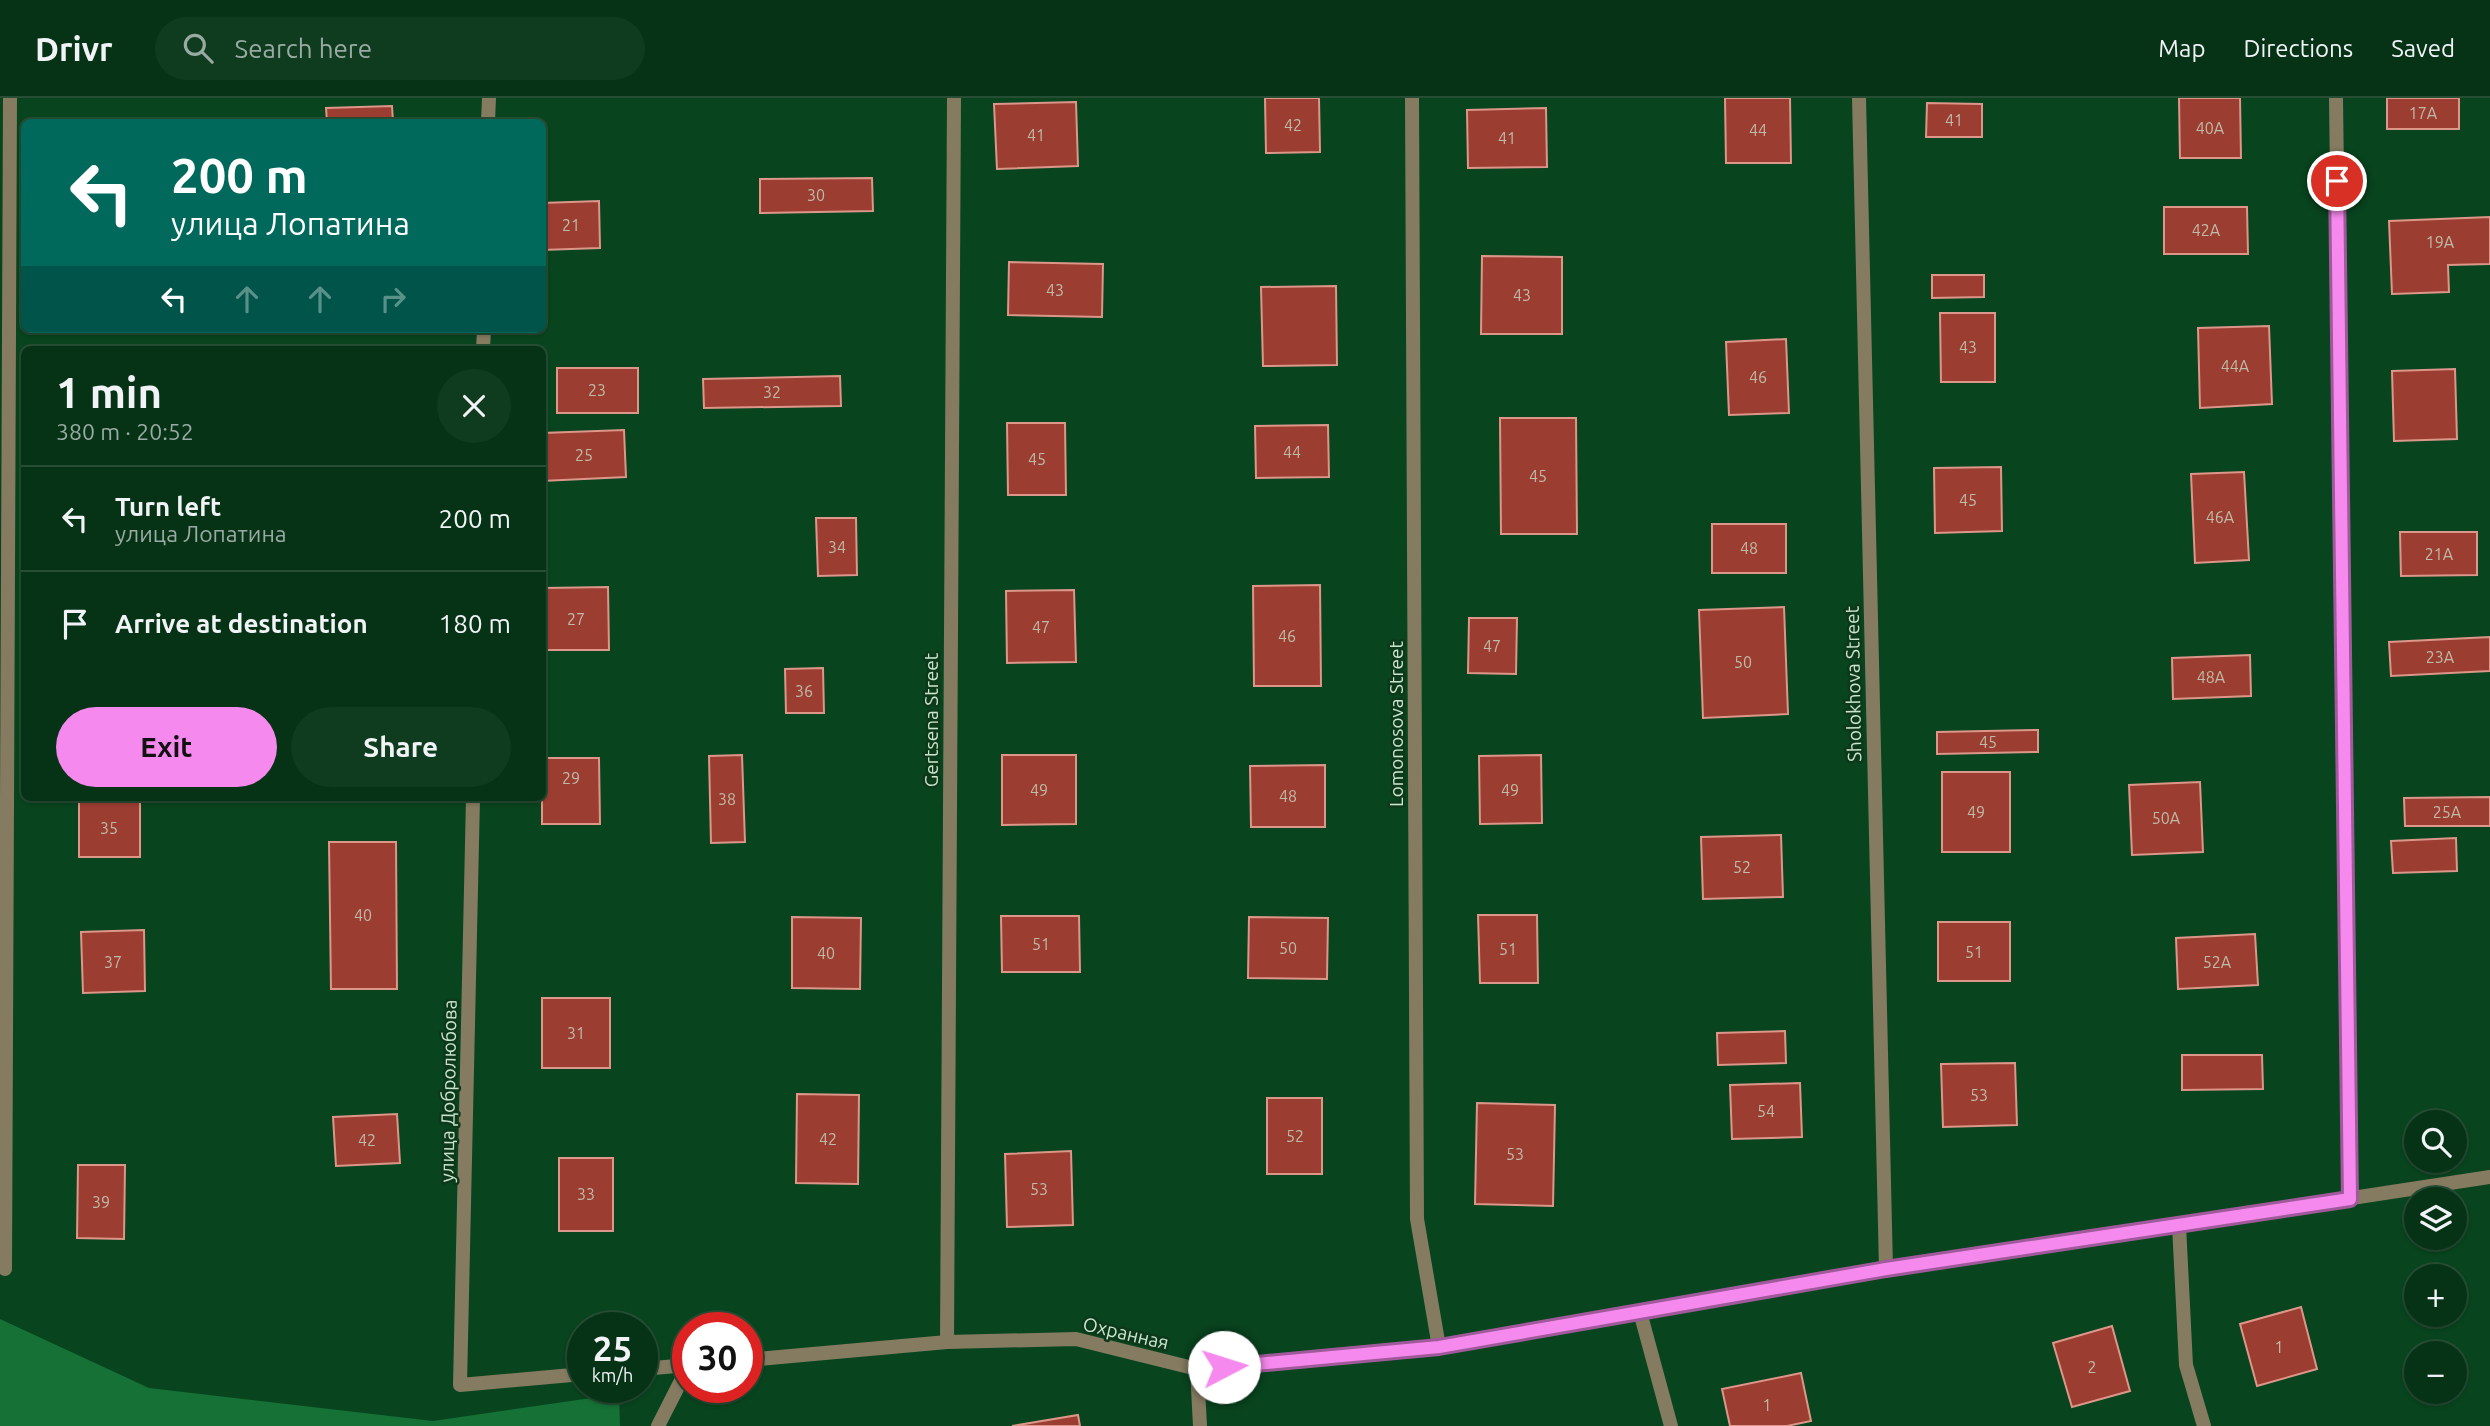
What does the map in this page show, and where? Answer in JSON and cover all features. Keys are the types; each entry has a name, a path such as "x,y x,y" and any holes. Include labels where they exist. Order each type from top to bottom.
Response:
{"street":[{"path":"5,1269 10,98"},
{"path":"488,119 489,98"},
{"name":"Gertsena Street","path":"947,1342 954,98"},
{"name":"Lomonosova Street","path":"1412,98 1417,1219 1439,1347"},
{"name":"Sholokhova Street","path":"1859,98 1886,1269"},
{"path":"2336,98 2350,1199"},
{"name":"улица Добролюбова","path":"473,801 460,1385 567,1375"},
{"name":"Охранная","path":"763,1359 947,1342 1076,1339 1197,1370 1439,1347 1886,1269 2490,1177"},
{"path":"2179,1225 2186,1365 2204,1426"},
{"path":"1640,1312 1671,1426"},
{"path":"1197,1370 1200,1426"},
{"path":"658,1426 672,1398"}],"green space":[{"path":"0,1319 149,1388 433,1421 567,1402 619,1403 620,1426 0,1426"}],"building":[{"path":"1265,98 1319,98 1320,152 1266,153"},
{"path":"1725,98 1790,98 1791,163 1726,163"},
{"path":"2179,98 2240,98 2241,158 2180,158"},
{"path":"2387,98 2459,98 2459,129 2387,129"},
{"path":"1076,102 1078,166 997,169 994,104"},
{"path":"1927,103 1982,104 1982,137 1926,137"},
{"path":"392,106 393,119 327,119 326,108"},
{"path":"1546,108 1547,167 1468,168 1467,110"},
{"path":"872,178 873,211 760,213 760,179"},
{"path":"599,201 600,248 546,250 546,203"},
{"path":"2164,207 2247,207 2248,254 2164,254"},
{"path":"2490,217 2490,264 2448,265 2449,292 2392,294 2389,221"},
{"path":"1482,256 1562,257 1562,334 1481,334"},
{"path":"1009,262 1103,264 1102,317 1008,315"},
{"path":"1932,275 1984,275 1984,297 1932,298"},
{"path":"1336,286 1337,365 1263,366 1261,287"},
{"path":"1940,313 1995,313 1995,382 1941,382"},
{"path":"2269,326 2272,404 2200,408 2198,328"},
{"path":"1786,339 1789,413 1729,415 1726,342"},
{"path":"557,368 638,368 638,413 557,413"},
{"path":"2455,369 2457,439 2394,441 2392,371"},
{"path":"840,376 841,406 704,408 703,379"},
{"path":"1500,418 1576,418 1577,534 1501,534"},
{"path":"1007,423 1065,423 1066,495 1008,495"},
{"path":"1328,425 1329,477 1256,478 1255,426"},
{"path":"624,430 626,477 546,481 546,433"},
{"path":"2001,467 2002,531 1935,533 1934,468"},
{"path":"2244,472 2249,560 2195,563 2191,474"},
{"path":"816,518 856,518 857,575 818,576"},
{"path":"1712,524 1786,524 1786,573 1712,573"},
{"path":"2400,532 2477,532 2477,575 2401,576"},
{"path":"1320,585 1321,686 1254,686 1253,586"},
{"path":"608,587 609,650 546,650 546,588"},
{"path":"1074,590 1076,662 1007,663 1006,591"},
{"path":"1784,607 1788,714 1703,718 1699,610"},
{"path":"1469,618 1517,618 1516,674 1468,673"},
{"path":"2490,637 2490,671 2391,676 2389,642"},
{"path":"2250,655 2251,696 2173,699 2172,658"},
{"path":"823,668 824,713 786,713 785,669"},
{"path":"2038,730 2038,752 1937,754 1937,732"},
{"path":"742,755 745,842 711,843 709,756"},
{"path":"1002,755 1076,755 1076,824 1002,825"},
{"path":"1541,755 1542,823 1480,824 1479,756"},
{"path":"546,758 599,758 600,824 542,824 542,801 546,801"},
{"path":"1325,765 1325,827 1251,827 1250,766"},
{"path":"1942,772 2010,772 2010,852 1942,852"},
{"path":"2200,782 2203,852 2132,855 2129,785"},
{"path":"2490,797 2490,826 2405,826 2404,798"},
{"path":"79,801 140,801 140,857 79,857"},
{"path":"1781,835 1783,897 1703,899 1701,837"},
{"path":"2456,838 2457,871 2393,873 2391,841"},
{"path":"329,842 396,842 397,989 331,989"},
{"path":"1478,915 1537,915 1538,983 1480,983"},
{"path":"1001,916 1079,916 1080,972 1002,972"},
{"path":"792,917 861,918 860,989 792,988"},
{"path":"1249,917 1328,918 1327,979 1248,978"},
{"path":"1938,922 2010,922 2010,981 1938,981"},
{"path":"144,930 145,991 83,993 81,932"},
{"path":"2255,934 2258,985 2178,989 2176,938"},
{"path":"542,998 610,998 610,1068 542,1068"},
{"path":"1785,1031 1786,1063 1718,1065 1717,1033"},
{"path":"2182,1055 2262,1055 2263,1089 2182,1090"},
{"path":"2015,1063 2017,1125 1943,1127 1941,1064"},
{"path":"1800,1083 1802,1137 1732,1139 1730,1085"},
{"path":"797,1094 859,1095 858,1184 796,1183"},
{"path":"1267,1098 1322,1098 1322,1174 1267,1174"},
{"path":"1477,1103 1555,1105 1553,1206 1475,1204"},
{"path":"397,1114 400,1163 336,1166 333,1117"},
{"path":"1071,1151 1073,1225 1007,1227 1005,1154"},
{"path":"559,1158 613,1158 613,1231 559,1231"},
{"path":"78,1165 125,1165 124,1239 77,1238"},
{"path":"2301,1307 2317,1369 2257,1386 2240,1324"},
{"path":"2112,1326 2130,1391 2072,1407 2053,1343"},
{"path":"1801,1373 1811,1421 1787,1426 1730,1426 1722,1389"},
{"path":"1078,1415 1080,1426 1012,1426"}],"route":[{"path":"1224,1367 1439,1347 1886,1269 2350,1199 2337,181"}]}
